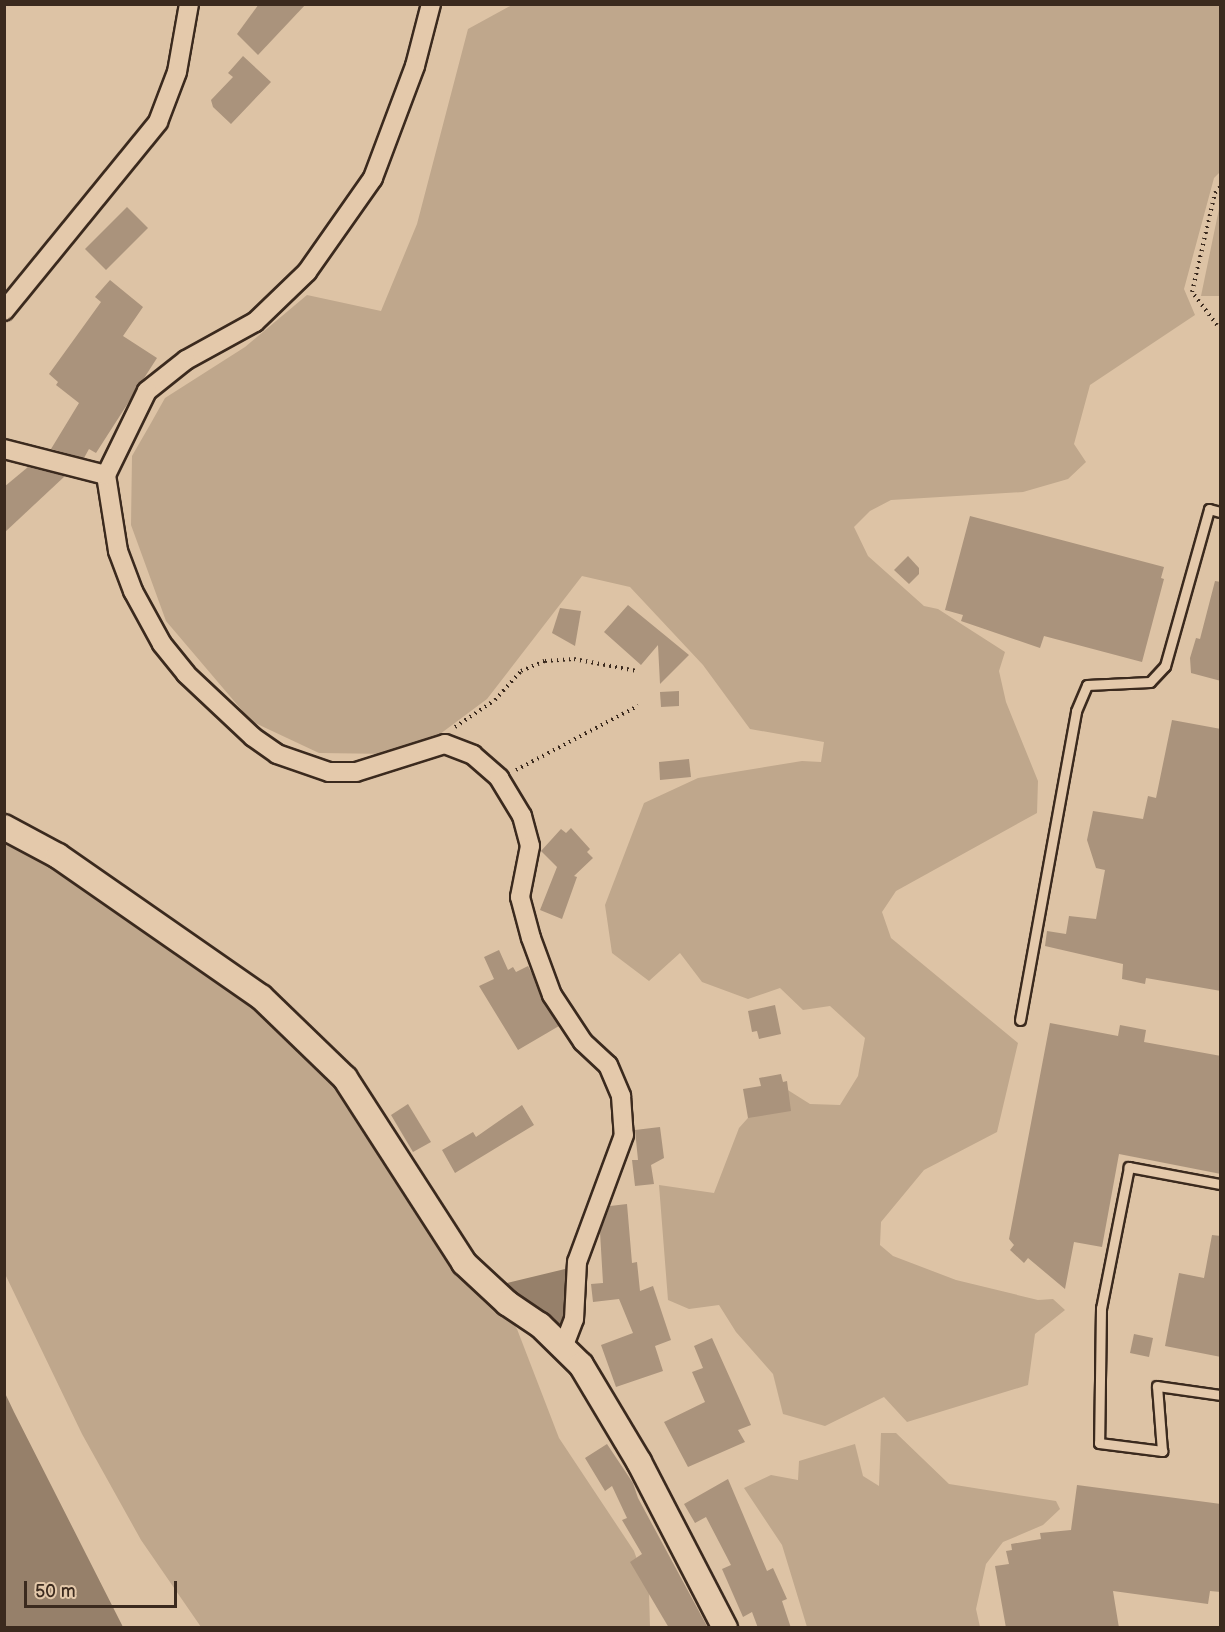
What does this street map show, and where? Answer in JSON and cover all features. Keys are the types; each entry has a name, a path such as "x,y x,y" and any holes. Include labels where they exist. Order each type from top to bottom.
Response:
{"street":[{"path":"4,311 158,122 177,72 189,4"},
{"path":"431,4 415,66 374,178 307,272 255,322 186,360 147,391 106,475 118,550 133,591 162,644 186,674 253,737 277,754 330,772 356,772 446,744 472,755 499,778 522,816 530,846 520,897 552,995 584,1042 608,1065 621,1096 624,1135 577,1262 574,1319 563,1347"},
{"path":"4,449 106,475"},
{"path":"4,827 58,856 261,997 345,1078 464,1263 563,1347 600,1393 708,1590 725,1628"}],"lane":[{"path":"1020,1020 1076,711 1087,685 1150,682 1165,666 1209,508 1221,512"},
{"path":"1221,1184 1129,1167 1101,1308 1099,1443 1162,1451 1157,1386 1221,1395"}],"path":[{"path":"1217,325 1192,292 1215,193 1221,187"},
{"path":"446,744 454,728 495,700 521,671 545,661 574,658 637,671"},
{"path":"499,778 638,706"}],"shaded area":[{"path":"512,5 1220,5 1220,172 1214,178 1184,289 1195,315 1090,385 1074,444 1086,462 1068,479 1023,492 891,500 870,511 854,527 868,556 924,606 938,609 1005,652 999,671 1006,702 1038,781 1037,813 896,891 882,912 891,938 1018,1043 997,1132 924,1170 881,1222 880,1245 893,1256 956,1280 1038,1300 1053,1299 1065,1310 1035,1334 1028,1385 907,1422 884,1397 825,1426 783,1414 773,1374 736,1332 719,1305 689,1309 668,1300 659,1185 714,1193 739,1128 763,1101 783,1087 810,1104 840,1105 858,1076 865,1038 830,1006 803,1010 780,988 748,999 702,982 680,953 649,981 612,953 605,905 644,803 698,778 802,761 821,762 824,742 750,729 703,665 630,587 582,576 487,699 436,737 392,754 319,753 251,721 166,621 131,525 132,456 165,398 245,347 307,295 381,311 417,224 468,29"},
{"path":"1220,204 1220,296 1201,296"},
{"path":"4,838 57,860 249,997 342,1093 517,1329 559,1438 634,1551 649,1593 650,1627 201,1627 141,1540 82,1434 5,1274"},
{"path":"565,1269 570,1302 559,1331 503,1284"},
{"path":"4,1391 14,1412 123,1627 5,1627"},
{"path":"881,1433 896,1433 949,1484 1056,1501 1060,1509 1043,1525 1003,1542 986,1564 976,1609 980,1627 807,1627 782,1545 744,1488 771,1475 798,1480 799,1461 855,1444 863,1476 879,1486"}],"building":[{"path":"259,4 306,4 258,55 237,34"},
{"path":"243,56 271,82 231,124 213,107 211,100 233,77 228,73"},
{"path":"127,207 148,228 106,270 85,249"},
{"path":"110,280 143,307 123,336 157,358 96,453 89,449 84,458 51,449 79,403 56,385 58,382 49,374 101,302 95,297"},
{"path":"28,467 65,476 4,533 4,487"},
{"path":"970,516 1164,567 1161,578 1164,579 1142,662 1044,636 1040,648 961,621 963,615 945,610"},
{"path":"908,556 919,568 919,574 909,584 894,570"},
{"path":"1215,581 1221,582 1221,681 1191,673 1190,658 1196,638 1200,639"},
{"path":"628,605 689,655 660,684 658,645 641,665 604,632"},
{"path":"560,608 581,611 575,646 552,633"},
{"path":"679,691 679,706 661,707 660,692"},
{"path":"1172,720 1221,729 1221,991 1146,978 1145,984 1122,979 1123,964 1045,946 1047,931 1066,934 1069,916 1096,919 1105,870 1096,868 1087,840 1093,811 1143,819 1148,796 1156,798"},
{"path":"689,759 691,777 660,780 659,762"},
{"path":"571,828 590,849 587,852 593,858 574,876 577,877 562,919 540,910 557,867 541,851 561,829 566,833"},
{"path":"499,950 508,970 513,967 516,972 528,966 559,1026 518,1050 479,986 494,979 484,957"},
{"path":"775,1005 781,1034 759,1039 757,1031 752,1032 748,1011"},
{"path":"1050,1023 1118,1036 1120,1025 1146,1030 1144,1042 1221,1056 1221,1174 1119,1154 1102,1247 1074,1242 1065,1289 1028,1258 1024,1263 1010,1250 1014,1245 1009,1239"},
{"path":"781,1074 783,1082 787,1081 791,1111 748,1118 743,1089 761,1086 759,1078"},
{"path":"408,1104 431,1142 413,1152 391,1115"},
{"path":"522,1105 534,1125 455,1173 442,1150 473,1132 476,1137"},
{"path":"660,1127 664,1158 651,1165 654,1184 635,1186 632,1160 638,1160 635,1130"},
{"path":"627,1204 632,1263 637,1262 640,1291 653,1286 671,1340 655,1346 663,1371 616,1387 601,1345 633,1333 619,1299 593,1302 591,1284 603,1283 600,1232 610,1206"},
{"path":"1212,1235 1221,1236 1221,1357 1165,1346 1179,1273 1204,1278"},
{"path":"1134,1334 1153,1338 1149,1357 1130,1353"},
{"path":"712,1338 751,1425 738,1430 745,1442 688,1467 664,1422 705,1402 692,1372 703,1368 694,1346"},
{"path":"607,1444 633,1483 638,1498 708,1628 669,1628 630,1562 642,1554 622,1520 627,1518 612,1486 605,1491 585,1458"},
{"path":"728,1479 767,1571 773,1568 787,1599 782,1601 791,1628 758,1628 752,1612 743,1617 722,1569 731,1565 706,1517 695,1523 684,1504"},
{"path":"1077,1485 1221,1504 1221,1592 1210,1591 1208,1604 1113,1591 1119,1628 1006,1628 995,1566 1009,1564 1006,1551 1012,1550 1011,1544 1041,1539 1040,1533 1071,1530"}]}
